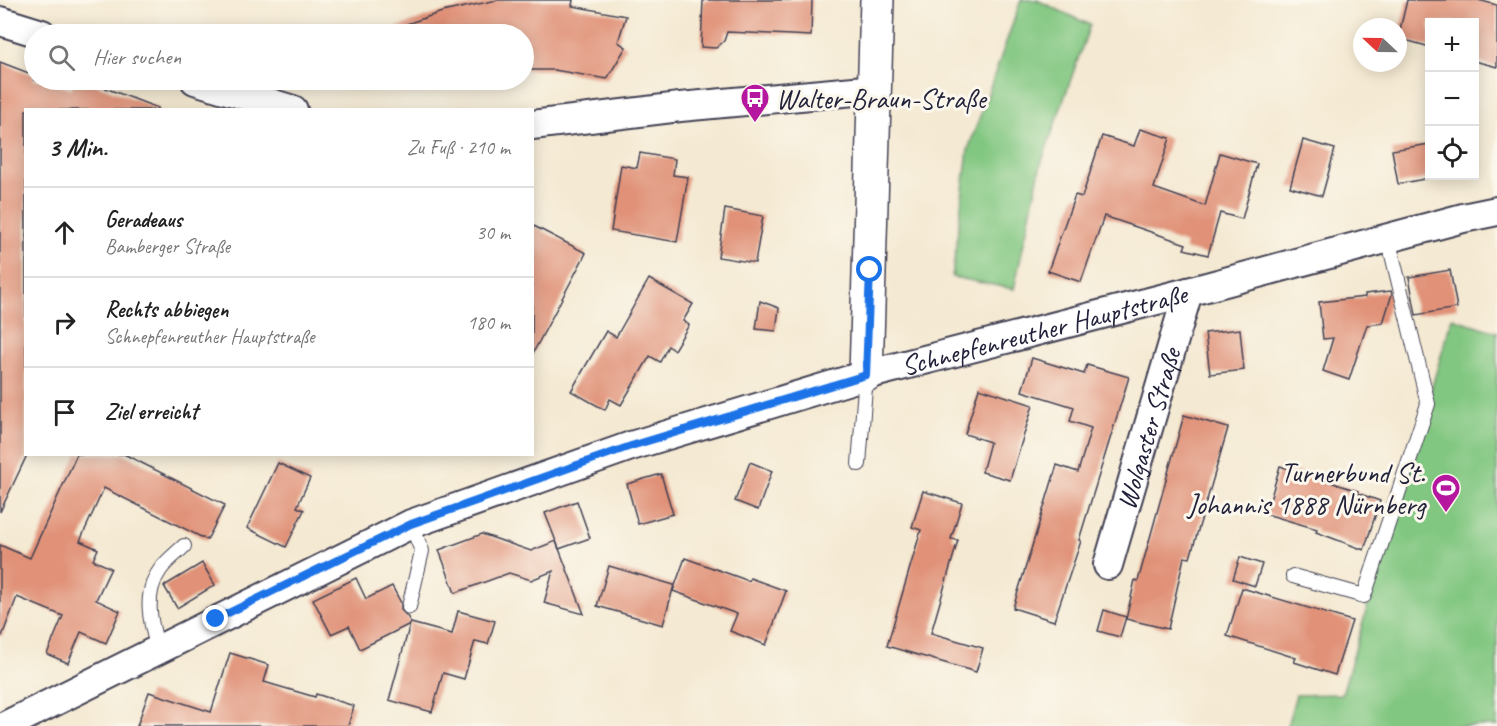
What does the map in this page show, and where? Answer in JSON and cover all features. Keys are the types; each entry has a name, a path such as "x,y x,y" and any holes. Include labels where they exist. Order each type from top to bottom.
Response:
{"street":[{"path":"866,375 877,0"},
{"path":"0,21 24,28"},
{"path":"534,125 680,107 876,89"},
{"path":"228,90 286,108"},
{"name":"Schnepfenreuther Hauptstraße","path":"5,726 411,524 631,446 866,375 1497,211"},
{"name":"Wolgaster Straße","path":"1108,565 1188,292"}],"lane":[{"path":"1293,576 1364,596 1428,404 1388,238"},
{"path":"859,464 866,375"},
{"path":"409,607 422,551 411,524"},
{"path":"158,649 149,611 150,593 160,570 184,546"}],"green space":[{"path":"1021,0 1037,0 1090,25 1041,164 1014,289 952,277 968,150"},
{"name":"Turnerbund St. Johannis 1888 Nürnberg","path":"1452,318 1497,332 1497,726 1287,726 1296,695 1342,694"}],"building":[{"path":"497,0 573,0 572,6 626,16 618,42 626,47 607,79 554,70 534,70 534,24 407,24 442,12"},
{"path":"703,0 812,0 811,36 727,32 724,41 716,48 701,47"},
{"path":"1407,0 1478,0 1497,5 1497,67 1479,62 1479,18 1425,18 1425,46 1407,41 1407,18 1403,18"},
{"path":"0,62 24,71 24,90 110,90 158,108 24,108 24,456 26,457 0,512"},
{"path":"1140,129 1170,138 1154,188 1205,206 1220,153 1257,164 1242,219 1220,213 1208,255 1184,249 1186,244 1104,216 1081,282 1048,271 1075,195 1082,197 1102,136 1134,146"},
{"path":"1303,140 1335,149 1322,196 1290,187"},
{"path":"1425,145 1425,179 1398,184 1392,150"},
{"path":"640,153 675,159 673,175 688,177 677,242 611,231 621,165 637,168"},
{"path":"725,209 763,216 755,263 718,257"},
{"path":"534,226 586,253 534,351"},
{"path":"1450,270 1457,308 1416,315 1409,277"},
{"path":"649,279 693,304 683,321 689,325 674,350 668,346 660,362 650,356 621,405 610,399 605,410 571,391 606,331 616,337"},
{"path":"1391,291 1383,323 1367,325 1349,380 1323,371 1333,338 1323,339 1319,302 1365,297 1365,294"},
{"path":"760,301 779,308 776,331 756,329"},
{"path":"1240,329 1244,370 1210,374 1205,333"},
{"path":"1032,358 1084,374 1087,365 1129,377 1079,540 1081,541 1054,621 1013,608 1057,465 1078,472 1091,428 1070,421 1074,407 1022,391"},
{"path":"979,388 1033,405 1010,480 982,472 990,442 965,434"},
{"path":"1184,415 1228,428 1190,558 1184,557 1168,629 1126,619 1135,580 1138,581"},
{"path":"76,456 128,456 225,505 207,540 104,488 80,541 98,549 93,560 111,568 96,600 120,611 106,643 81,632 68,663 47,654 63,616 17,597 2,636 0,636 0,545 30,558"},
{"path":"750,462 772,471 758,510 735,501"},
{"path":"278,463 310,478 297,507 304,510 286,547 247,528"},
{"path":"1280,466 1358,491 1357,493 1380,501 1364,550 1316,532 1317,529 1266,514"},
{"path":"661,474 673,514 638,524 627,484"},
{"path":"923,491 962,503 951,539 958,540 931,633 983,648 976,672 887,646 921,530 912,527"},
{"path":"577,501 590,538 559,549 545,513"},
{"path":"482,534 531,551 556,541 584,614 544,603 553,571 531,580 509,573 455,593 439,550"},
{"path":"1240,557 1262,564 1255,586 1233,579"},
{"path":"685,558 749,581 750,578 786,591 766,645 730,631 737,614 673,591"},
{"path":"202,563 215,585 177,608 164,586"},
{"path":"609,566 674,585 663,625 597,606"},
{"path":"356,578 366,599 392,586 401,603 401,610 411,623 452,634 458,611 495,621 488,644 475,641 464,679 443,673 432,712 389,700 410,624 360,649 349,626 331,634 313,599"},
{"path":"1242,588 1352,621 1335,675 1294,662 1296,658 1227,636"},
{"path":"1104,610 1126,617 1120,637 1098,631"},
{"path":"230,653 269,665 264,682 315,697 316,694 354,706 348,726 137,726 149,692 211,712"}],"place":[{"name":"Walter-Braun-Straße","path":"755,124"},
{"name":"Turnerbund St. Johannis 1888 Nürnberg","path":"1446,514"}],"route":[{"path":"216,619 411,524 631,446 866,375 870,270"}]}
